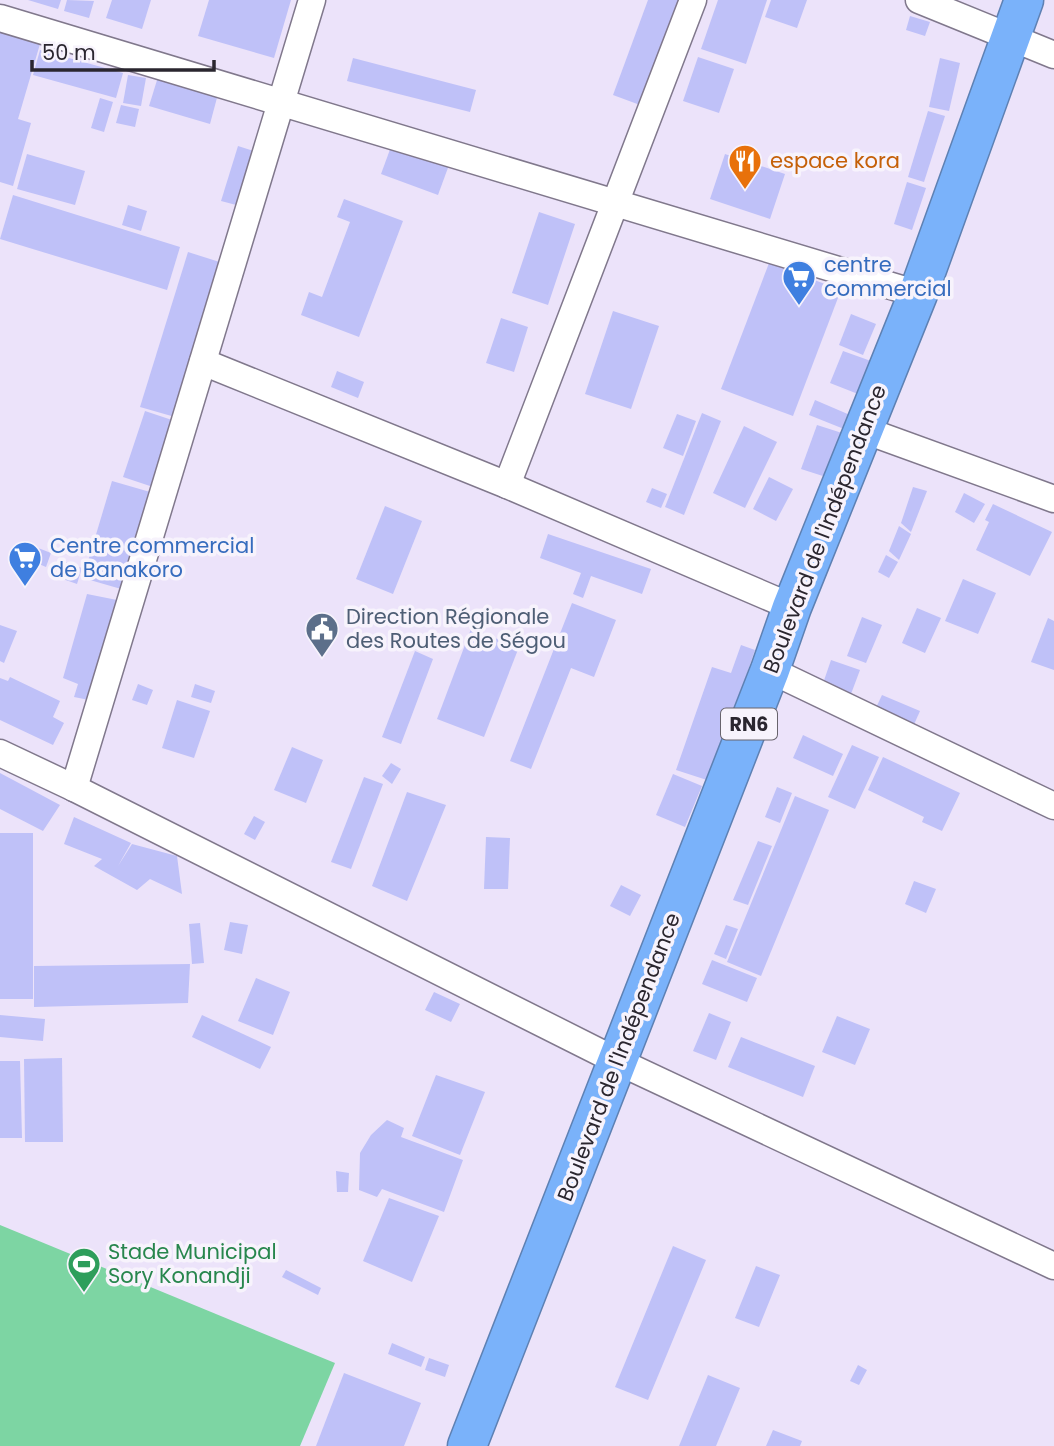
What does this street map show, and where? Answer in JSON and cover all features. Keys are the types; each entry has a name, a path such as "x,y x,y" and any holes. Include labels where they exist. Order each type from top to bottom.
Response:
{"highway":[{"name":"Boulevard de l'Indépendance","path":"467,1446 770,670 792,607 918,294 1024,0"}],"street":[{"path":"74,788 312,0"},
{"path":"508,485 694,0"},
{"path":"919,0 1054,55"},
{"path":"0,18 918,294"},
{"path":"203,362 508,485 792,607"},
{"path":"864,430 1054,499"},
{"path":"770,670 1054,806"},
{"path":"0,753 617,1062 1054,1266"}],"green space":[{"name":"Stade Municipal Sory Konandji","path":"0,1225 335,1363 300,1446 0,1446"}],"building":[{"path":"28,0 61,0 58,9"},
{"path":"67,0 94,1 89,18 64,11"},
{"path":"112,0 151,0 142,29 106,18"},
{"path":"209,0 291,0 274,58 198,36"},
{"path":"648,0 679,0 640,105 613,95"},
{"path":"718,0 767,0 746,64 701,49"},
{"path":"771,0 807,0 797,28 765,17"},
{"path":"910,16 930,22 925,36 906,30"},
{"path":"0,32 40,44 18,119 31,123 13,186 0,182"},
{"path":"40,50 123,73 116,98 33,75"},
{"path":"698,57 734,69 719,113 683,101"},
{"path":"353,58 476,90 470,112 347,81"},
{"path":"940,58 960,63 949,111 929,107"},
{"path":"128,75 146,78 141,106 123,103"},
{"path":"158,77 218,94 210,124 149,106"},
{"path":"100,98 113,102 104,132 91,128"},
{"path":"121,105 139,109 135,127 116,123"},
{"path":"928,111 945,116 924,182 908,177"},
{"path":"392,144 449,165 438,195 381,174"},
{"path":"238,146 257,152 240,206 221,201"},
{"path":"27,154 85,171 75,205 17,189"},
{"path":"725,154 785,174 770,219 710,199"},
{"path":"907,182 926,188 912,230 894,224"},
{"path":"13,195 180,247 167,290 0,239"},
{"path":"344,199 403,221 359,337 301,315 309,292 322,297 350,222 337,217"},
{"path":"128,205 147,211 141,231 122,225"},
{"path":"539,212 575,224 548,305 512,293"},
{"path":"188,252 229,265 182,419 140,407"},
{"path":"769,263 841,290 793,416 721,389"},
{"path":"613,311 659,326 631,409 585,394"},
{"path":"851,314 876,324 863,355 839,345"},
{"path":"501,318 528,327 514,372 486,363"},
{"path":"843,351 871,361 858,394 830,383"},
{"path":"337,371 364,382 358,398 331,387"},
{"path":"815,400 850,415 844,429 809,415"},
{"path":"145,411 181,423 159,489 123,477"},
{"path":"702,413 721,421 684,515 665,507"},
{"path":"677,414 696,421 683,456 663,448"},
{"path":"817,425 842,433 826,477 801,469"},
{"path":"744,426 777,442 745,508 713,493"},
{"path":"769,477 793,489 776,521 753,509"},
{"path":"112,481 157,494 128,591 83,578"},
{"path":"913,487 927,491 911,532 901,523"},
{"path":"652,488 667,494 661,508 646,502"},
{"path":"964,493 985,504 974,523 955,512"},
{"path":"993,504 1052,532 1030,576 976,550 989,522 985,520"},
{"path":"385,506 422,521 393,594 356,579"},
{"path":"899,526 911,534 899,560 889,551"},
{"path":"548,534 651,569 642,594 591,576 583,598 573,594 581,573 540,558"},
{"path":"33,546 51,553 46,567 27,559"},
{"path":"886,555 898,562 889,578 878,572"},
{"path":"66,562 82,568 77,584 60,578"},
{"path":"963,579 996,593 978,634 945,621"},
{"path":"87,594 122,601 94,701 74,697 78,684 63,678"},
{"path":"572,603 616,620 594,677 571,668 531,769 510,761"},
{"path":"917,608 941,618 925,653 902,643"},
{"path":"862,617 882,625 866,663 847,656"},
{"path":"1048,618 1054,621 1054,670 1031,662"},
{"path":"0,625 17,631 4,663 0,661"},
{"path":"471,629 519,647 484,737 437,719"},
{"path":"741,645 755,650 710,781 676,770 712,667 731,673"},
{"path":"415,651 433,659 401,744 382,737"},
{"path":"831,660 860,670 848,702 820,692"},
{"path":"10,677 60,701 53,717 64,723 53,745 0,720 0,678 8,681"},
{"path":"138,684 153,690 147,705 132,700"},
{"path":"195,684 215,691 211,703 191,697"},
{"path":"882,695 920,711 912,729 874,712"},
{"path":"177,700 210,711 194,758 162,748"},
{"path":"803,735 843,754 833,776 793,758"},
{"path":"852,745 879,757 855,809 828,797"},
{"path":"292,747 323,760 306,803 274,790"},
{"path":"883,757 960,793 942,831 922,822 924,817 868,790"},
{"path":"391,763 401,769 392,784 382,776"},
{"path":"0,773 60,805 43,831 0,809"},
{"path":"673,774 702,786 685,827 656,815"},
{"path":"364,777 383,784 351,869 331,862"},
{"path":"777,787 792,793 780,823 765,817"},
{"path":"407,792 446,805 407,901 372,886"},
{"path":"795,796 829,810 761,976 727,962"},
{"path":"254,816 265,822 255,840 244,834"},
{"path":"74,817 131,843 118,866 132,844 177,856 182,894 150,879 137,890 94,866 102,859 64,844"},
{"path":"0,833 33,833 33,999 0,999"},
{"path":"486,837 510,838 508,889 484,889"},
{"path":"758,841 772,846 748,905 733,900"},
{"path":"914,881 936,889 926,913 905,904"},
{"path":"621,885 641,895 630,916 610,906"},
{"path":"230,922 248,925 242,954 224,950"},
{"path":"200,923 204,963 192,964 189,924"},
{"path":"726,925 738,929 726,959 714,954"},
{"path":"712,960 757,978 747,1002 702,984"},
{"path":"190,964 188,1003 34,1007 34,966"},
{"path":"256,978 290,992 273,1035 238,1021"},
{"path":"434,992 460,1004 451,1022 425,1010"},
{"path":"709,1013 731,1022 716,1060 693,1051"},
{"path":"0,1015 45,1019 43,1041 0,1037"},
{"path":"202,1015 271,1047 260,1069 192,1037"},
{"path":"837,1016 870,1029 855,1065 822,1052"},
{"path":"741,1037 815,1066 803,1097 728,1067"},
{"path":"62,1058 63,1142 25,1142 24,1059"},
{"path":"0,1061 20,1061 22,1138 0,1138"},
{"path":"436,1075 485,1092 460,1155 412,1136"},
{"path":"387,1120 404,1128 401,1137 463,1160 444,1212 382,1189 377,1197 359,1190 360,1153 371,1135"},
{"path":"336,1171 349,1173 348,1192 337,1192"},
{"path":"389,1198 439,1216 412,1282 363,1261"},
{"path":"673,1246 706,1260 648,1400 615,1387"},
{"path":"756,1266 780,1275 759,1327 735,1318"},
{"path":"286,1270 321,1288 318,1295 282,1277"},
{"path":"392,1343 425,1357 421,1367 388,1354"},
{"path":"429,1358 449,1365 445,1377 425,1370"},
{"path":"858,1365 867,1370 859,1385 850,1381"},
{"path":"344,1373 421,1403 404,1446 316,1446"},
{"path":"708,1375 740,1388 716,1446 679,1446"},
{"path":"773,1430 802,1441 800,1446 766,1446"}],"place":[{"name":"espace kora","path":"745,191"},
{"name":"centre commercial","path":"799,307"},
{"name":"Centre commercial de Banakoro","path":"25,588"},
{"name":"Direction Régionale des Routes de Ségou","path":"322,659"},
{"name":"Stade Municipal Sory Konandji","path":"84,1294"}]}
